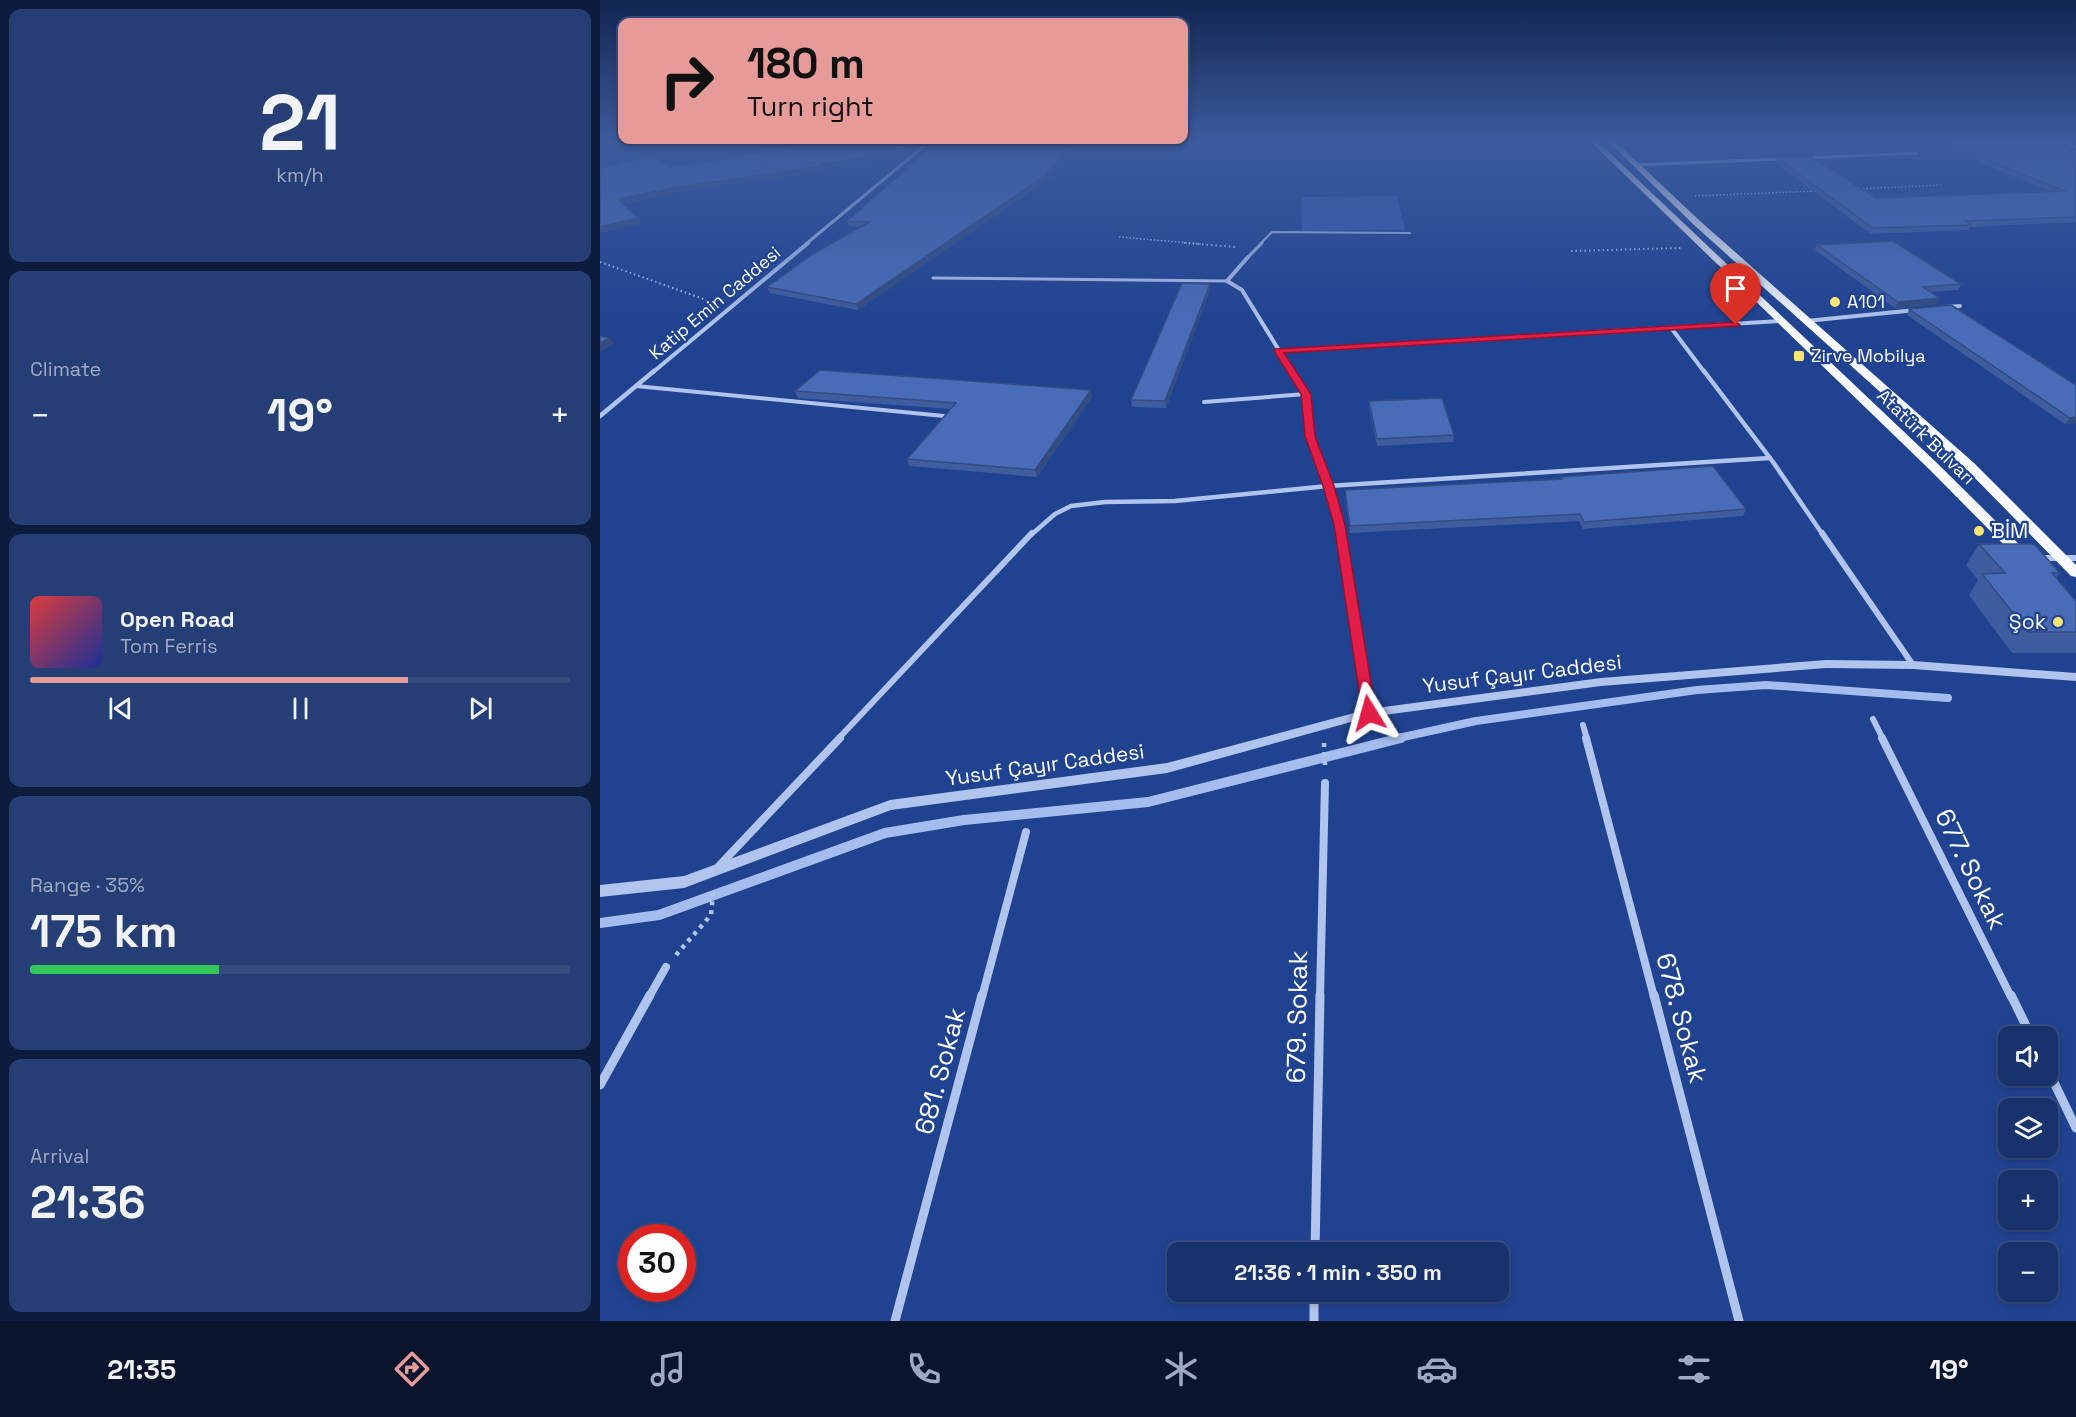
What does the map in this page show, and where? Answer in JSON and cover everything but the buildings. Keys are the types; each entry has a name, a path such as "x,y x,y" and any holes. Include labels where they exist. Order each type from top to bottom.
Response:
{"main road":[{"name":"Atatürk Bulvarı","path":"1658,203 1934,467 2029,562"},
{"name":"Atatürk Bulvarı","path":"1676,203 1970,466 2076,573"}],"street":[{"name":"Katip Emin Caddesi","path":"600,416 856,203"},
{"path":"1248,257 1227,281 1242,290 1306,394 1310,436 1339,525 1369,713"},
{"path":"1937,308 1960,306"},
{"path":"1806,321 1925,310"},
{"path":"1278,351 1781,321"},
{"path":"1672,329 1770,458 1913,665"},
{"path":"714,877 1021,545 1055,514 1071,506 1093,503 1175,501 1328,486 1770,458"},
{"path":"2029,562 2076,558"},
{"name":"Yusuf Çayır Caddesi","path":"600,891 714,877 890,806 1167,768 1369,713 1601,682 1826,664 1913,665 2076,677"},
{"name":"677. Sokak","path":"1873,719 2026,1026"},
{"name":"678. Sokak","path":"1583,725 1739,1321"},
{"name":"679. Sokak","path":"1315,1242 1325,783"},
{"name":"681. Sokak","path":"895,1321 1026,831"},
{"path":"600,1085 666,967"},
{"path":"2056,1086 2076,1128"},
{"path":"1314,1302 1314,1321"}],"lane":[{"path":"1248,257 1272,232 1410,233"},
{"path":"933,278 1227,281"},
{"path":"636,386 944,416"},
{"path":"1204,402 1306,394"}],"path":[{"path":"1119,237 1258,249"},
{"path":"1570,251 1704,247"},
{"path":"600,262 730,308"},
{"path":"1324,745 1325,769"},
{"path":"666,967 697,933 711,912 714,877"}],"shaded area":[{"path":"1301,203 1399,203 1405,230 1302,231"}],"waterway":[{"path":"1394,739 1476,721 1697,690 1766,685 1948,698"},
{"path":"600,923 659,915 885,833 964,820 1148,802 1401,738"}],"place":[{"name":"A101","path":"1835,302"},
{"name":"Zirve Mobilya","path":"1799,356"},
{"name":"BİM","path":"1979,531"},
{"name":"Şok","path":"2058,622"}],"route":[{"path":"1369,713 1339,525 1310,436 1306,394 1278,351 1736,325"}]}
